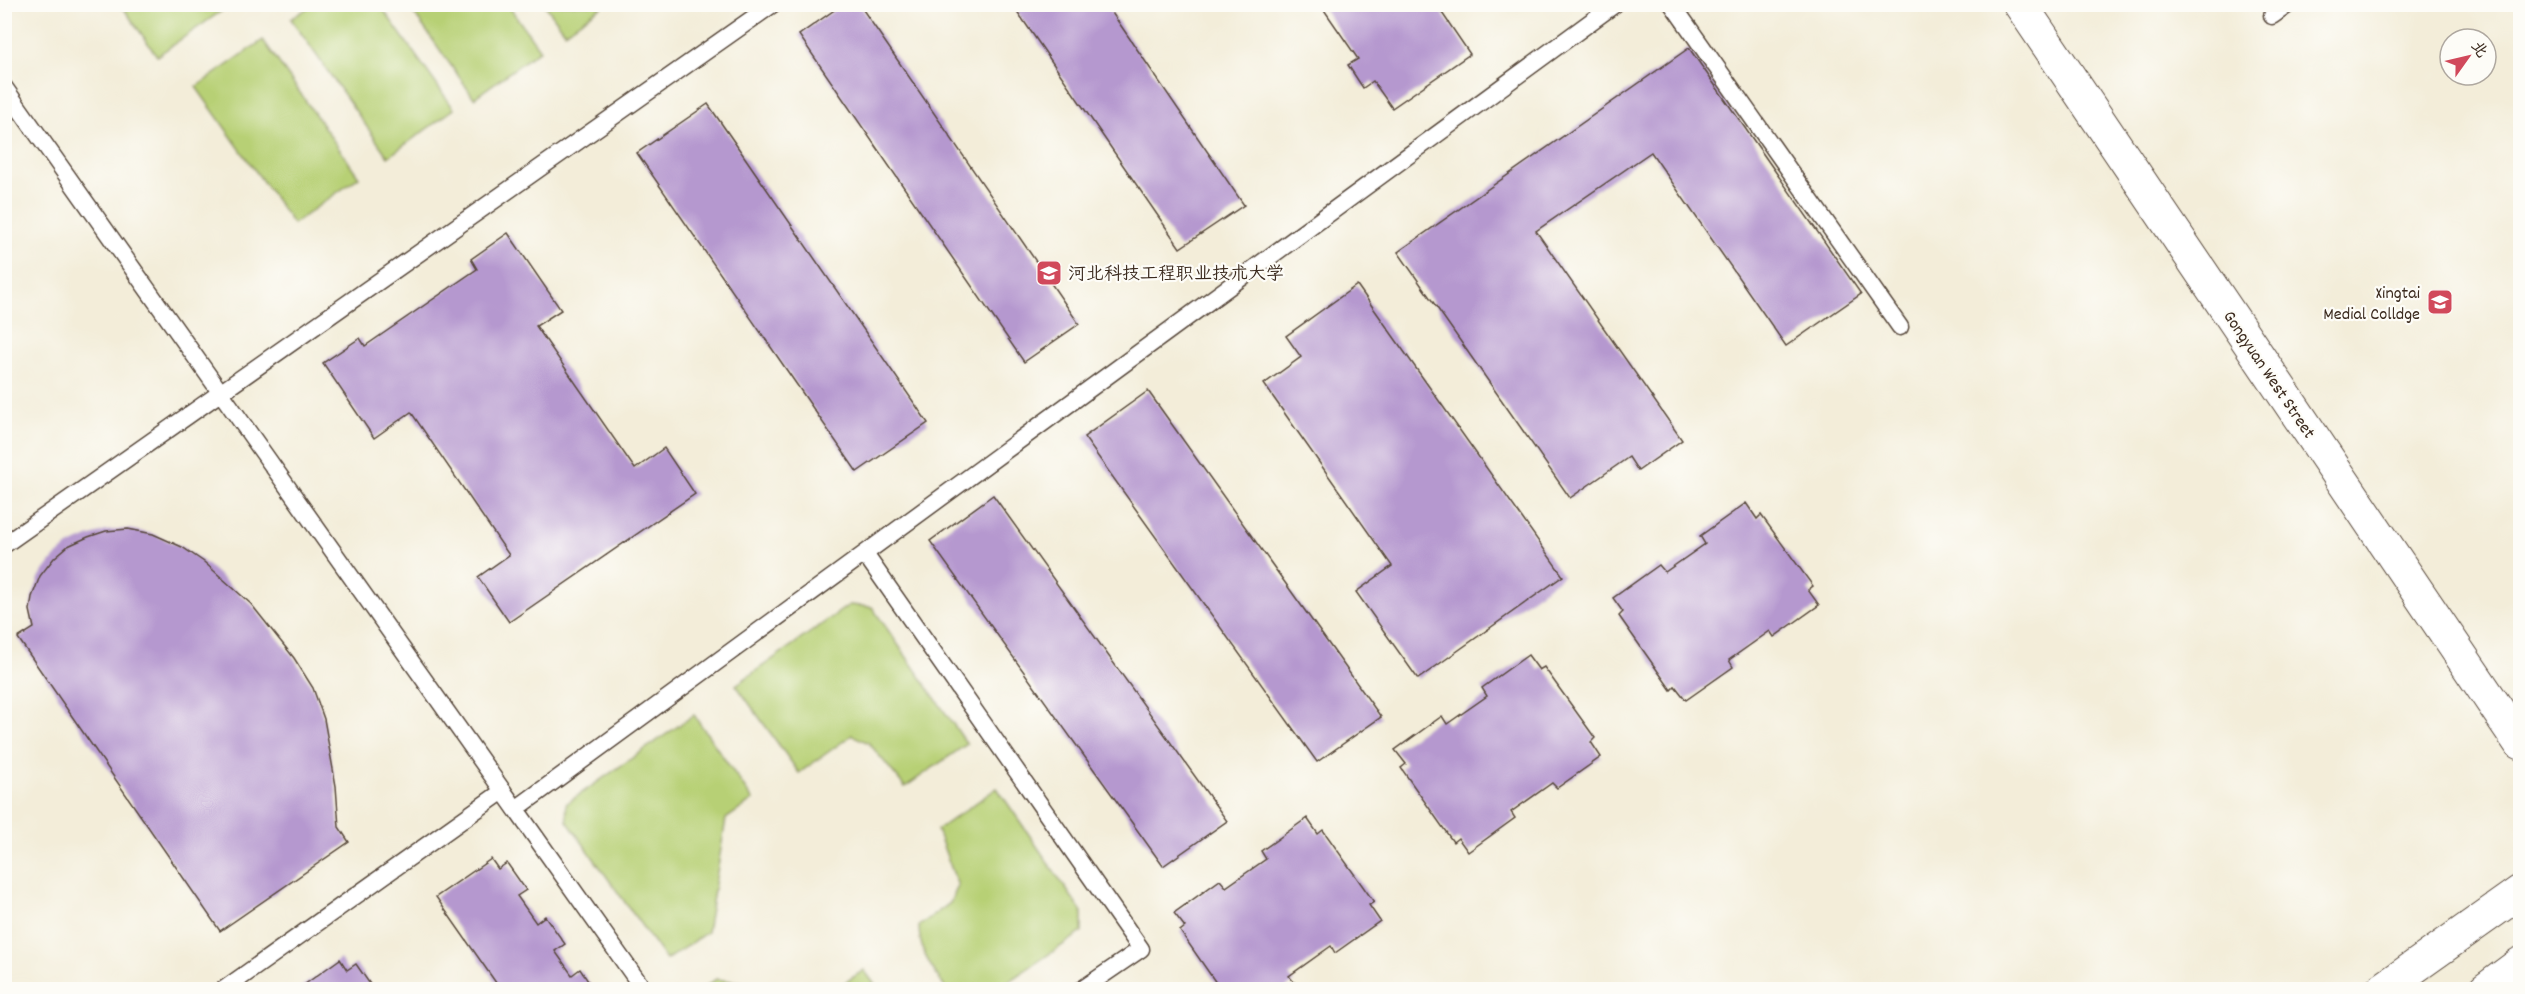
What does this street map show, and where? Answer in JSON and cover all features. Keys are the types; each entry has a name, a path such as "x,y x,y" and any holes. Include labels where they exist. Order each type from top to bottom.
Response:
{"street":[{"name":"Gongyuan West Street","path":"2020,4 2520,743"},
{"path":"2382,990 2520,892"},
{"path":"2485,990 2520,964"}],"lane":[{"path":"4,545 773,4"},
{"path":"516,809 1616,4"},
{"path":"1672,4 1900,327"},
{"path":"2272,16 2289,4"},
{"path":"4,87 644,990"},
{"path":"865,554 1141,949 1081,990"},
{"path":"223,990 503,790"}],"green space":[{"path":"110,5 230,5 157,56 124,9"},
{"path":"312,5 380,5 454,109 388,157 291,19"},
{"path":"408,5 508,5 540,50 474,98"},
{"path":"545,5 604,5 565,32"},
{"path":"263,40 359,177 293,224 196,87"},
{"path":"849,605 872,607 967,744 905,787 869,743 852,735 799,773 736,685"},
{"path":"694,715 753,800 726,819 707,932 666,960 567,821 566,804"},
{"path":"997,788 1082,912 1082,932 997,989 946,989 924,952 919,926 950,903 958,886 937,830"},
{"path":"864,970 878,989 835,989"},
{"path":"716,979 792,989 702,989"}],"building":[{"path":"843,4 859,4 1079,324 1024,362 799,35"},
{"path":"1012,4 1106,4 1244,205 1180,248"},
{"path":"1320,4 1436,4 1470,54 1392,108 1373,81 1363,88 1348,65 1358,59"},
{"path":"1689,48 1861,294 1786,346 1651,152 1536,231 1682,440 1638,471 1629,457 1570,498 1398,252"},
{"path":"708,104 928,423 857,472 637,153"},
{"path":"508,233 561,310 536,326 635,469 664,448 695,494 509,622 478,577 509,555 411,412 374,438 323,363 360,338 365,346 477,269 471,259"},
{"path":"1357,285 1563,576 1418,679 1356,592 1392,566 1264,384 1301,357 1286,336"},
{"path":"1148,391 1381,717 1317,762 1084,437"},
{"path":"993,495 1227,821 1163,866 930,541"},
{"path":"1746,503 1757,519 1761,515 1813,586 1808,590 1819,605 1774,637 1770,631 1729,660 1733,667 1686,700 1675,686 1671,690 1619,616 1623,612 1613,598 1659,565 1665,572 1705,544 1700,536"},
{"path":"128,529 153,534 182,547 204,562 251,604 294,658 313,688 324,719 336,786 339,827 349,842 220,931 18,638 34,628 30,610 32,597 40,576 54,558 68,546 88,537 106,531"},
{"path":"1528,655 1539,670 1544,667 1595,738 1591,742 1601,757 1557,788 1552,783 1511,812 1515,818 1468,852 1458,838 1453,842 1401,768 1406,764 1395,750 1442,716 1447,724 1487,696 1482,688"},
{"path":"1307,818 1318,834 1323,830 1374,902 1369,905 1380,921 1335,953 1331,946 1289,976 1294,982 1283,990 1221,990 1180,931 1185,927 1174,913 1220,880 1226,887 1266,859 1261,851"},
{"path":"491,859 498,869 507,863 526,890 517,896 536,923 545,916 565,944 555,951 572,975 580,969 594,990 501,990 436,897"},
{"path":"340,959 347,970 356,964 374,990 297,990"}],"place":[{"name":"河北科技工程职业技术大学","path":"1049,273"},
{"name":"Xingtai Medial Colldge","path":"2440,302"}]}
